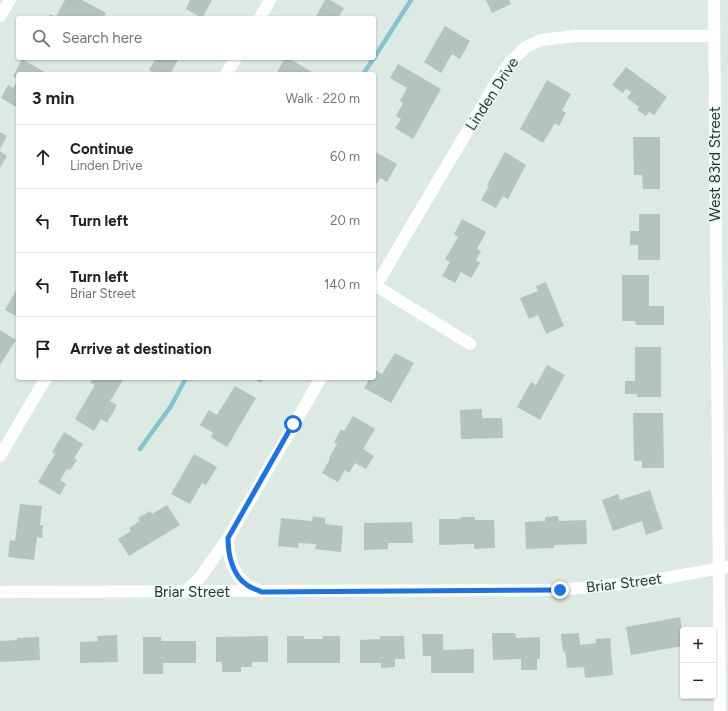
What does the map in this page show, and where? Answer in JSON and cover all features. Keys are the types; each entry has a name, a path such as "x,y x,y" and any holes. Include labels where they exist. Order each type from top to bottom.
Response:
{"street":[{"path":"0,16 10,0"},
{"path":"261,16 270,0"},
{"name":"West 83rd Street","path":"714,0 724,568 720,711"},
{"name":"Linden Drive","path":"376,285 498,79 511,61 526,48 541,40 575,36 714,36"},
{"path":"227,72 235,60"},
{"name":"Linden Drive","path":"376,288 470,344"},
{"path":"0,456 45,380"},
{"path":"184,592 204,573 228,538 320,380"},
{"path":"228,538 229,554 235,570 246,584 262,592"},
{"name":"Briar Street","path":"0,592 560,590 643,582 724,568"}],"building":[{"path":"65,0 82,0 106,13 104,16 57,16"},
{"path":"190,0 212,0 203,16 198,16 186,9"},
{"path":"325,0 330,0 344,8 339,16 316,16"},
{"path":"486,0 509,0 511,4 492,13"},
{"path":"445,26 470,41 460,59 452,54 441,73 424,62"},
{"path":"21,60 45,72 16,72 16,78 13,76"},
{"path":"155,60 178,60 171,72 152,72 149,70"},
{"path":"284,60 291,60 312,72 277,72"},
{"path":"398,64 441,89 413,139 395,128 401,119 396,116 403,103 400,101 407,88 390,78"},
{"path":"626,67 667,97 654,115 649,112 646,116 637,110 639,107 627,98 631,92 626,89 623,93 612,85"},
{"path":"547,80 571,94 562,110 566,113 559,126 555,123 543,143 520,129"},
{"path":"16,83 16,107 1,98 8,85 13,88"},
{"path":"0,132 7,136 0,149"},
{"path":"633,137 660,137 660,189 643,189 642,175 634,175"},
{"path":"0,151 7,156 0,168"},
{"path":"376,152 397,164 387,182 380,178 376,185"},
{"path":"505,152 526,165 508,199 503,196 496,208 481,200 489,186 487,185"},
{"path":"639,214 660,214 660,260 638,260 638,245 630,245 630,231 639,231"},
{"path":"462,219 486,232 477,249 481,251 476,260 480,263 471,278 461,272 455,283 442,276 450,262 445,259 458,237 454,234"},
{"path":"622,275 649,275 649,306 664,306 664,325 636,325 635,321 622,321"},
{"path":"546,282 564,326 546,334 538,315 529,319 520,298 538,291 536,286"},
{"path":"16,291 16,316 5,310"},
{"path":"0,330 16,340 0,365"},
{"path":"635,347 661,347 661,397 637,397 637,394 625,394 625,381 635,381"},
{"path":"395,353 414,363 391,403 364,388 369,380 376,380 376,371 382,374"},
{"path":"547,365 565,375 540,420 517,407 531,382 536,385"},
{"path":"92,380 123,380 110,401 117,405 107,423 101,419 94,431 75,419 95,385 90,383"},
{"path":"235,386 256,398 227,447 211,437 213,433 200,425 209,410 217,415"},
{"path":"482,409 482,418 502,418 503,438 461,439 460,410"},
{"path":"633,413 663,413 664,468 642,468 642,461 634,461"},
{"path":"353,416 375,429 363,449 374,456 366,469 355,463 349,473 345,470 338,482 322,473 337,444 334,442 341,429 344,431"},
{"path":"64,432 83,444 74,458 77,460 70,470 67,469 60,480 66,484 60,495 38,482 55,454 52,452"},
{"path":"194,454 217,467 206,485 202,483 190,504 171,494"},
{"path":"650,490 663,529 646,535 642,521 613,531 602,500 618,494 620,500"},
{"path":"20,504 42,506 40,525 43,525 42,538 37,537 34,560 8,557 10,540 15,541"},
{"path":"167,505 180,525 129,556 118,539 131,531 129,528 140,521 138,518 150,511 152,514"},
{"path":"313,516 325,518 325,524 343,526 341,552 315,549 316,544 299,543 298,548 278,546 281,518 312,521"},
{"path":"558,516 559,521 586,520 587,544 554,545 554,548 526,549 525,522 545,521 545,517"},
{"path":"461,517 475,517 475,520 494,520 495,548 474,549 474,544 439,545 439,519 460,519"},
{"path":"412,522 413,543 388,543 388,549 364,550 364,523"},
{"path":"680,617 682,627 680,627 680,647 631,655 626,627"},
{"path":"492,633 515,633 516,638 540,637 540,659 537,659 537,670 521,670 521,659 493,660"},
{"path":"579,633 580,645 596,643 596,639 610,638 613,675 585,678 584,667 567,668 561,634"},
{"path":"422,634 443,634 443,650 474,649 474,673 431,673 431,656 423,656"},
{"path":"117,635 118,662 80,663 80,642 98,641 97,636"},
{"path":"268,636 268,662 252,662 252,667 241,667 241,672 222,672 222,662 216,662 216,637"},
{"path":"287,636 304,636 304,639 323,639 323,636 340,636 340,663 287,663"},
{"path":"380,636 404,636 405,659 395,659 395,667 381,668 381,663 360,663 360,640 380,639"},
{"path":"39,637 40,660 0,662 0,641 17,640 17,638"},
{"path":"143,637 161,637 161,641 196,641 196,663 163,663 163,674 143,674"}],"waterway":[{"path":"376,55 411,0"},
{"path":"364,72 373,60"},
{"path":"140,449 171,406 185,380"}],"route":[{"path":"293,424 228,538 228,548 232,563 240,578 246,584 262,592 560,590"}]}
